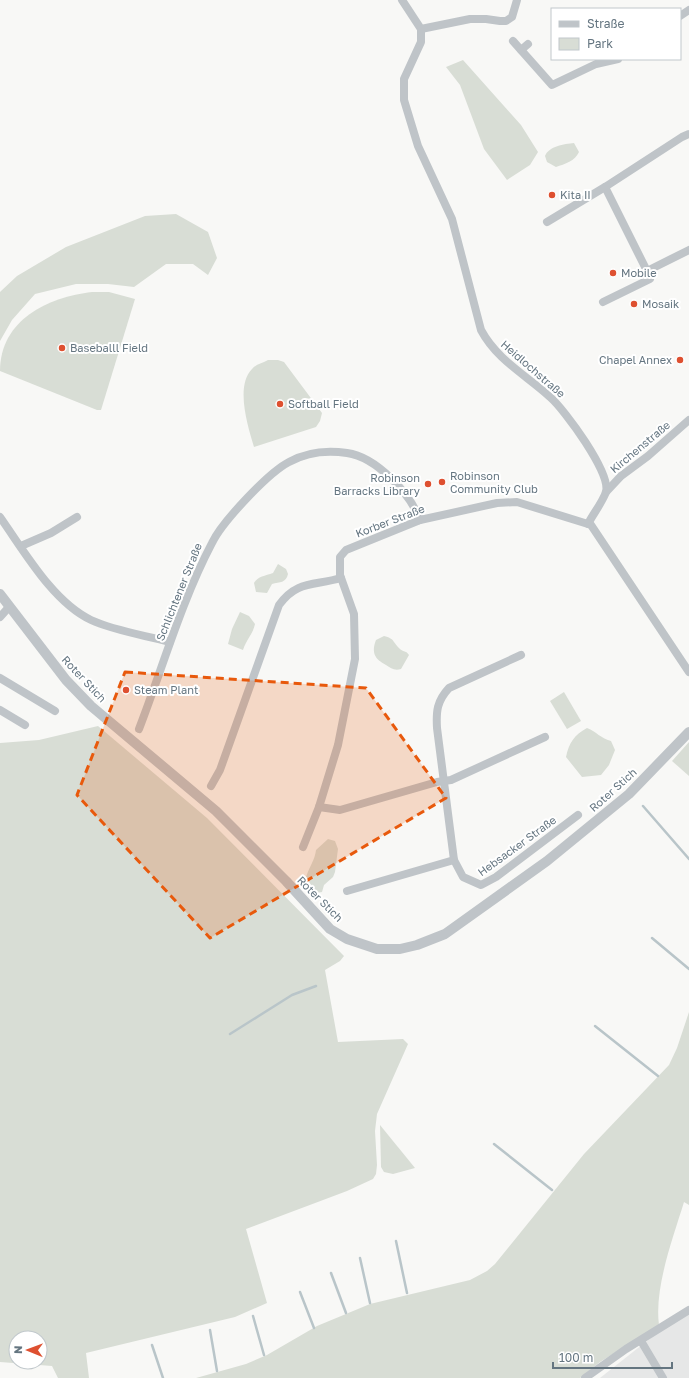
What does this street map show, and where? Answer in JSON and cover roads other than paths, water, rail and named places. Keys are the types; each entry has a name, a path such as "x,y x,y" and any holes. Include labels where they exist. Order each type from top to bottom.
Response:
{"street":[{"path":"402,0 421,30 470,19 506,21 512,17 517,0"},
{"name":"Heidlochstraße","path":"421,30 421,42 404,79 404,100 418,146 452,219 481,330 488,344 520,374 550,396 570,419 602,470 606,482 606,492"},
{"path":"512,41 552,85 596,64 614,60"},
{"path":"521,50 528,44"},
{"path":"548,222 689,134"},
{"path":"603,302 650,279 605,187"},
{"path":"647,271 689,250"},
{"name":"Kirchenstraße","path":"606,492 621,476 648,456 689,420"},
{"name":"Schlichtener Straße","path":"139,729 189,592 212,541 262,483 288,462 315,452 328,450 359,454 376,464 386,473 415,507 420,520"},
{"path":"606,492 588,524 591,525 689,672"},
{"name":"Korber Straße","path":"303,847 319,807 338,745 355,659 354,614 341,578 339,563 342,553 420,520 496,503 517,502 588,524"},
{"path":"0,518 57,595 76,612 102,624 170,642"},
{"path":"21,546 51,533 77,518"},
{"path":"211,786 220,770 279,605 288,593 300,586 341,578"},
{"name":"Roter Stich","path":"0,594 66,680 91,706 216,811 286,881 330,928 347,939 377,949 400,949 417,945 445,934 546,861 623,799 689,732"},
{"path":"0,617 10,607"},
{"name":"Hebsacker Straße","path":"522,655 449,688 441,697 436,709 437,728 454,860 463,877 481,885 496,877 578,815"},
{"path":"0,678 55,711"},
{"path":"0,710 25,725"},
{"path":"319,807 340,810 444,782 465,775 545,737"},
{"path":"347,891 454,860"},
{"path":"585,1378 689,1310"},
{"path":"641,1341 663,1378"}],"waterway":[{"path":"643,806 689,859"},
{"path":"652,938 689,969"},
{"path":"230,1034 292,995 316,986"},
{"path":"595,1026 658,1076"},
{"path":"494,1144 552,1190"},
{"path":"396,1241 407,1293"},
{"path":"360,1258 370,1303"},
{"path":"331,1273 346,1313"},
{"path":"300,1292 314,1328"},
{"path":"253,1316 264,1355"},
{"path":"210,1330 217,1371"},
{"path":"152,1345 163,1378"}],"place":[{"name":"Kita II","path":"552,195"},
{"name":"Mobile","path":"613,273"},
{"name":"Mosaik","path":"634,304"},
{"name":"Baseballl Field","path":"62,348"},
{"name":"Chapel Annex","path":"680,360"},
{"name":"Softball Field","path":"280,404"},
{"name":"Robinson Community Club","path":"442,482"},
{"name":"Robinson Barracks Library","path":"428,484"},
{"name":"Steam Plant","path":"126,690"}]}
